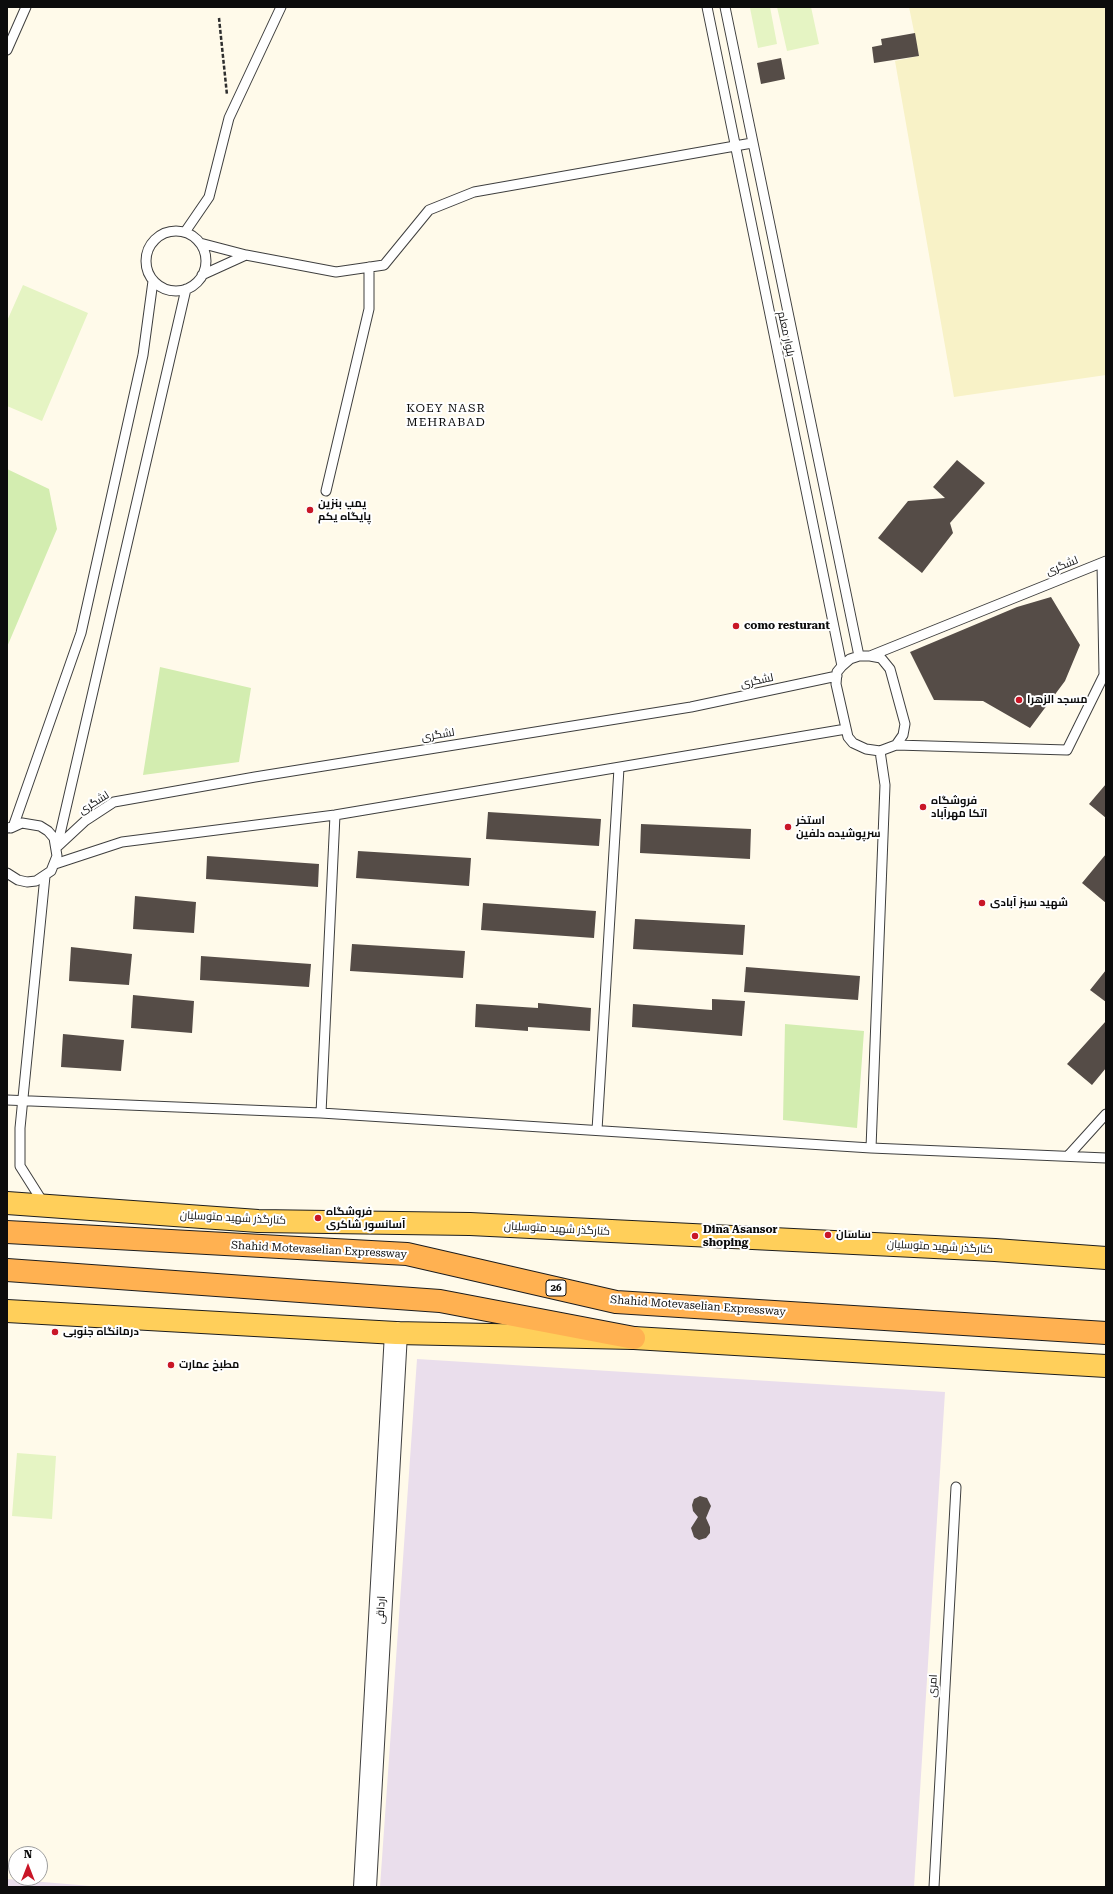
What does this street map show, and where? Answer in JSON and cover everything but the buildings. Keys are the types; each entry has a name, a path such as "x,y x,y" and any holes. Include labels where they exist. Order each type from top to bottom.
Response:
{"highway":[{"name":"Shahid Motevaselian Expressway","path":"7,1232 407,1254 616,1302 1106,1333"},
{"path":"7,1270 440,1301 634,1338"}],"main road":[{"name":"کنارگذر شهید متوسلیان","path":"7,1203 258,1221 470,1224 994,1250 1106,1258"},
{"path":"258,1221 386,1253"},
{"path":"7,1311 396,1333 634,1338 1106,1366"}],"street":[{"name":"ارداقی","path":"366,1887 396,1333"}],"lane":[{"path":"7,50 26,7"},
{"path":"185,232 209,197 229,118 281,7"},
{"name":"بلوار معلم","path":"707,7 842,666"},
{"name":"بلوار معلم","path":"725,7 859,656"},
{"path":"200,243 246,255 336,272 384,265 429,210 474,192 752,143"},
{"path":"175,230 185,232 193,236 200,243 206,259 202,275 198,281 186,289 168,290 153,281 148,273 145,263 146,253 150,244 156,237 165,232 175,230"},
{"path":"202,275 246,255"},
{"path":"326,491 369,309 369,267"},
{"path":"9,829 81,633 143,355 153,281"},
{"path":"55,864 57,847 186,289"},
{"path":"896,745 903,735 905,724 890,669 881,658 859,656 850,659 842,666 837,676 836,684 848,737 853,743 866,749 880,751 896,745 1067,750 1104,676 1104,562"},
{"name":"لشگری","path":"870,656 1104,562"},
{"name":"لشگری","path":"57,847 85,821 114,802 263,776 691,707 837,676"},
{"path":"7,873 18,880 27,882 36,881 45,876 55,864 122,842 335,814 846,730"},
{"path":"871,1148 885,785 880,751"},
{"path":"597,1130 619,768"},
{"path":"321,1113 335,814"},
{"path":"9,829 27,823 40,826 48,831 54,838 57,847"},
{"path":"45,876 24,1101 20,1128 20,1166 45,1205"},
{"path":"7,1100 321,1113 871,1148 1106,1158"},
{"path":"1068,1156 1106,1114"},
{"name":"امری","path":"934,1887 956,1487"}],"path":[{"path":"219,18 229,118"}],"shaded area":[{"path":"909,7 1106,7 1106,375 954,397 895,61 919,56"},
{"path":"417,1359 945,1392 914,1887 380,1887"},
{"path":"7,1879 8,1886 48,1886 48,1882 103,1887 7,1887"}],"green space":[{"path":"770,7 777,44 758,48 750,8"},
{"path":"777,7 811,7 819,44 787,51"},
{"path":"23,285 88,313 42,421 7,406 7,321"},
{"path":"7,469 49,489 57,529 7,647"},
{"path":"160,667 251,688 239,762 143,775"},
{"path":"785,1024 864,1031 857,1128 783,1120"},
{"path":"17,1453 56,1456 52,1519 12,1516"}],"place":[{"name":"پمپ بنزين پايگاه يكم","path":"310,510"},
{"name":"como resturant","path":"736,626"},
{"name":"مسجد الزهرا","path":"1019,700"},
{"name":"فروشگاه اتکا مهرآباد","path":"923,807"},
{"name":"استخر سرپوشیده دلفین","path":"788,827"},
{"name":"شهید سبز آبادی","path":"982,903"},
{"name":"فروشگاه آسانسور شاکری","path":"318,1218"},
{"name":"ساسان","path":"828,1235"},
{"name":"Dina Asansor shoping","path":"695,1236"},
{"name":"درمانگاه جنوبی","path":"55,1332"},
{"name":"مطبخ عمارت","path":"171,1365"}],"district":[{"name":"KOEY NASR MEHRABAD","path":"446,415"}]}
